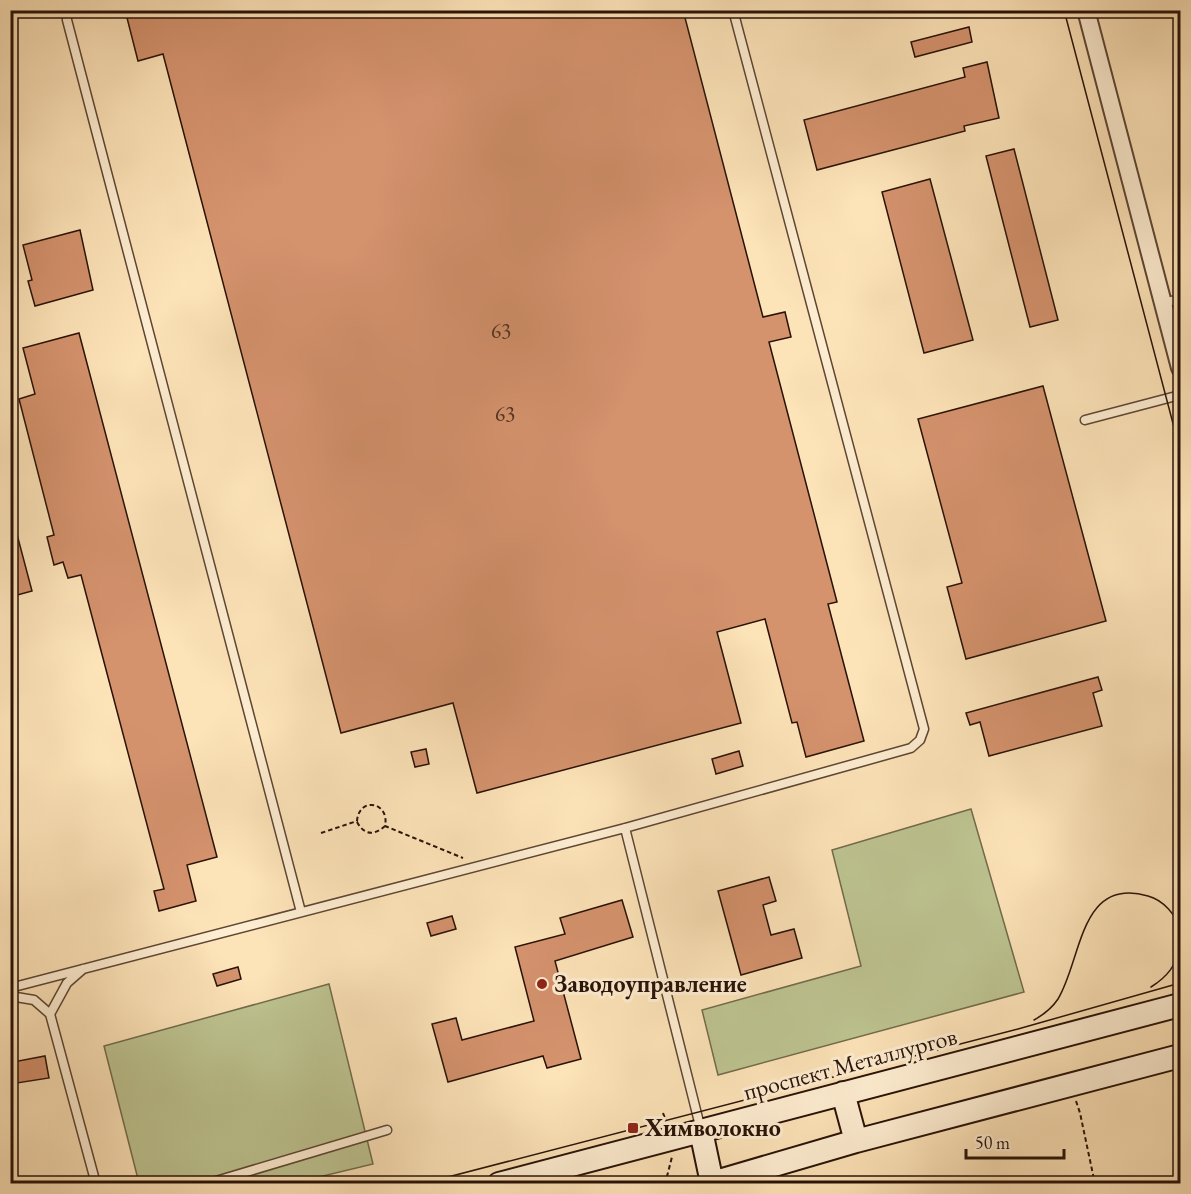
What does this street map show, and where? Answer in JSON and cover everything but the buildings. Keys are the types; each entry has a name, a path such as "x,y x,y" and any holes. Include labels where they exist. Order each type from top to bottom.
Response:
{"street":[{"path":"1086,10 1180,368"},
{"name":"проспект Металлургов","path":"499,1184 1180,1005"},
{"path":"701,1131 710,1183 856,1141 1180,1056"},
{"path":"843,1093 856,1141"}],"lane":[{"path":"67,10 67,20 301,912"},
{"path":"10,988 625,828 911,748 920,740 924,729 733,10"},
{"path":"1164,303 1180,299"},
{"path":"1085,420 1180,395"},
{"path":"625,828 701,1131"},
{"path":"50,1014 68,983 83,968"},
{"path":"10,996 34,1000 50,1014 96,1184"},
{"path":"206,1184 387,1130"}],"path":[{"path":"374,805 384,813 385,826 378,832 369,834 361,830 357,814 361,809 374,805"},
{"path":"321,833 357,821"},
{"path":"385,826 481,866"},
{"path":"1070,1085 1080,1113 1095,1184"},
{"path":"665,1184 674,1149"}],"green space":[{"path":"971,809 1024,992 718,1075 702,1010 861,966 832,850"},
{"path":"329,984 373,1164 294,1183 139,1183 104,1046"}],"tram line":[{"path":"1064,10 1180,450"},
{"path":"1034,1020 1058,999 1066,983 1086,925 1108,898 1125,893 1154,898 1173,914 1180,931"},
{"path":"1151,987 1170,970 1180,946"},
{"path":"421,1184 1018,1029 1180,983"}],"place":[{"name":"Заводоуправление","path":"542,984"},
{"name":"Химволокно","path":"633,1128"}]}
